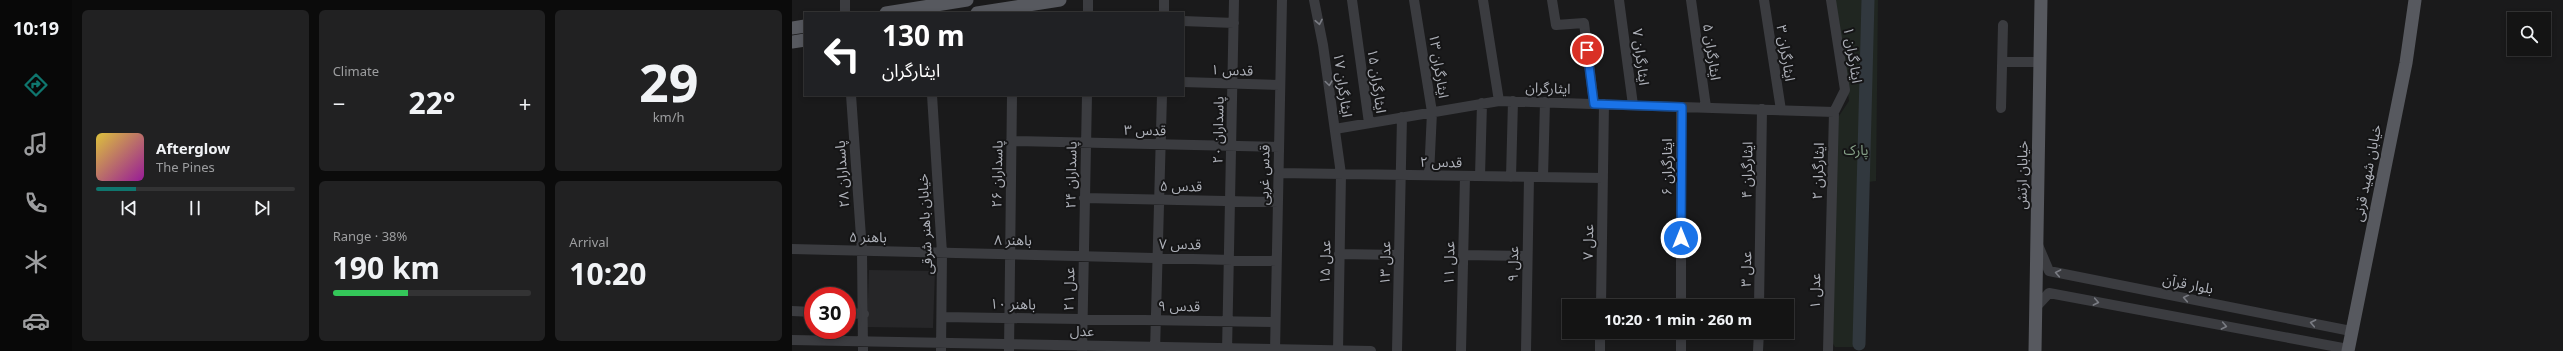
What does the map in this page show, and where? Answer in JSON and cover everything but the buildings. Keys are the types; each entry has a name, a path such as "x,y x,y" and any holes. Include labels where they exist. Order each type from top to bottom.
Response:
{"main road":[{"path":"890,12 926,3 967,0"},
{"path":"989,12 1012,10 1060,0"},
{"name":"خیابان ارتش","path":"2035,351 2041,0"},
{"name":"خیابان شهید قرنی","path":"2348,350 2406,63 2415,0"},
{"path":"792,28 804,26"},
{"path":"792,42 804,40"}],"street":[{"path":"845,0 845,12"},
{"path":"1088,0 1088,12"},
{"path":"1164,0 1164,12"},
{"name":"پاسداران ۲۰","path":"1227,350 1234,0"},
{"name":"قدس غربی","path":"1275,350 1282,0"},
{"name":"ایثارگران ۱۷","path":"1314,0 1323,45 1341,174"},
{"name":"ایثارگران ۱۵","path":"1352,0 1369,123"},
{"name":"ایثارگران ۱۳","path":"1414,0 1432,112 1429,175"},
{"path":"1484,0 1499,101"},
{"name":"عدل ۷","path":"1552,0 1556,25 1582,22 1599,104 1603,178 1601,299"},
{"name":"ایثارگران ۷","path":"1619,0 1633,105"},
{"name":"ایثارگران ۵","path":"1691,0 1706,107"},
{"name":"ایثارگران ۳","path":"1764,0 1781,110"},
{"name":"ایثارگران ۱","path":"1831,0 1845,90 1834,112"},
{"path":"1184,21 1234,23"},
{"path":"2001,108 2003,25"},
{"path":"2002,62 2040,62"},
{"name":"قدس ۱","path":"1184,82 1280,85"},
{"name":"پاسداران ۲۸","path":"851,96 862,251 864,314 863,346"},
{"name":"خیابان باهنر شرقی","path":"932,96 942,252 941,347"},
{"name":"پاسداران ۲۶","path":"1009,348 1012,96"},
{"name":"پاسداران ۲۴","path":"1084,256 1087,96"},
{"path":"1155,349 1162,96"},
{"name":"ایثارگران","path":"1335,129 1499,101 1834,112"},
{"path":"1511,177 1513,101"},
{"path":"1543,177 1545,102"},
{"path":"1480,176 1482,104"},
{"name":"ایثارگران ۶","path":"1681,299 1682,107"},
{"name":"ایثارگران ۴","path":"1760,232 1762,109"},
{"name":"ایثارگران ۲","path":"1830,231 1834,112"},
{"name":"عدل ۱۳","path":"1397,351 1402,117"},
{"name":"قدس ۳","path":"1011,141 1279,147"},
{"name":"قدس ۲","path":"1278,173 1603,178"},
{"name":"عدل ۱۵","path":"1338,351 1341,174"},
{"name":"عدل ۱۱","path":"1461,351 1465,176"},
{"name":"عدل ۹","path":"1526,351 1529,177"},
{"name":"قدس ۵","path":"1084,198 1278,202"},
{"name":"عدل ۱","path":"1828,351 1830,231"},
{"name":"عدل ۳","path":"1759,299 1760,232"},
{"name":"بلوار قرآن","path":"2037,243 2049,271 2351,331"},
{"name":"باهنر ۵","path":"792,249 942,252"},
{"name":"باهنر ۸","path":"942,252 1084,256"},
{"path":"1339,254 1399,255"},
{"path":"1464,255 1527,256"},
{"name":"قدس ۷","path":"1084,256 1276,261"},
{"name":"عدل ۲۱","path":"1082,348 1084,256"},
{"path":"2036,307 2049,293 2348,350"},
{"path":"792,311 804,312"},
{"path":"856,314 864,314"},
{"name":"باهنر ۱۰","path":"942,316 1083,319"},
{"name":"قدس ۹","path":"1083,319 1275,322"},
{"path":"792,332 792,347"},
{"path":"1600,339 1600,351"},
{"path":"1681,339 1681,351"},
{"path":"1758,351 1759,339"},
{"name":"عدل","path":"792,340 863,346 1371,351"}],"shaded area":[{"path":"869,270 935,271 933,328 867,327"}],"green space":[{"name":"پارک","path":"1834,0 1878,0 1876,181 1868,182 1861,347 1835,347 1832,342 1837,119 1849,101"}],"waterway":[{"path":"1859,344 1868,0"}],"route":[{"path":"1587,50 1594,104 1682,107 1681,238"}]}
